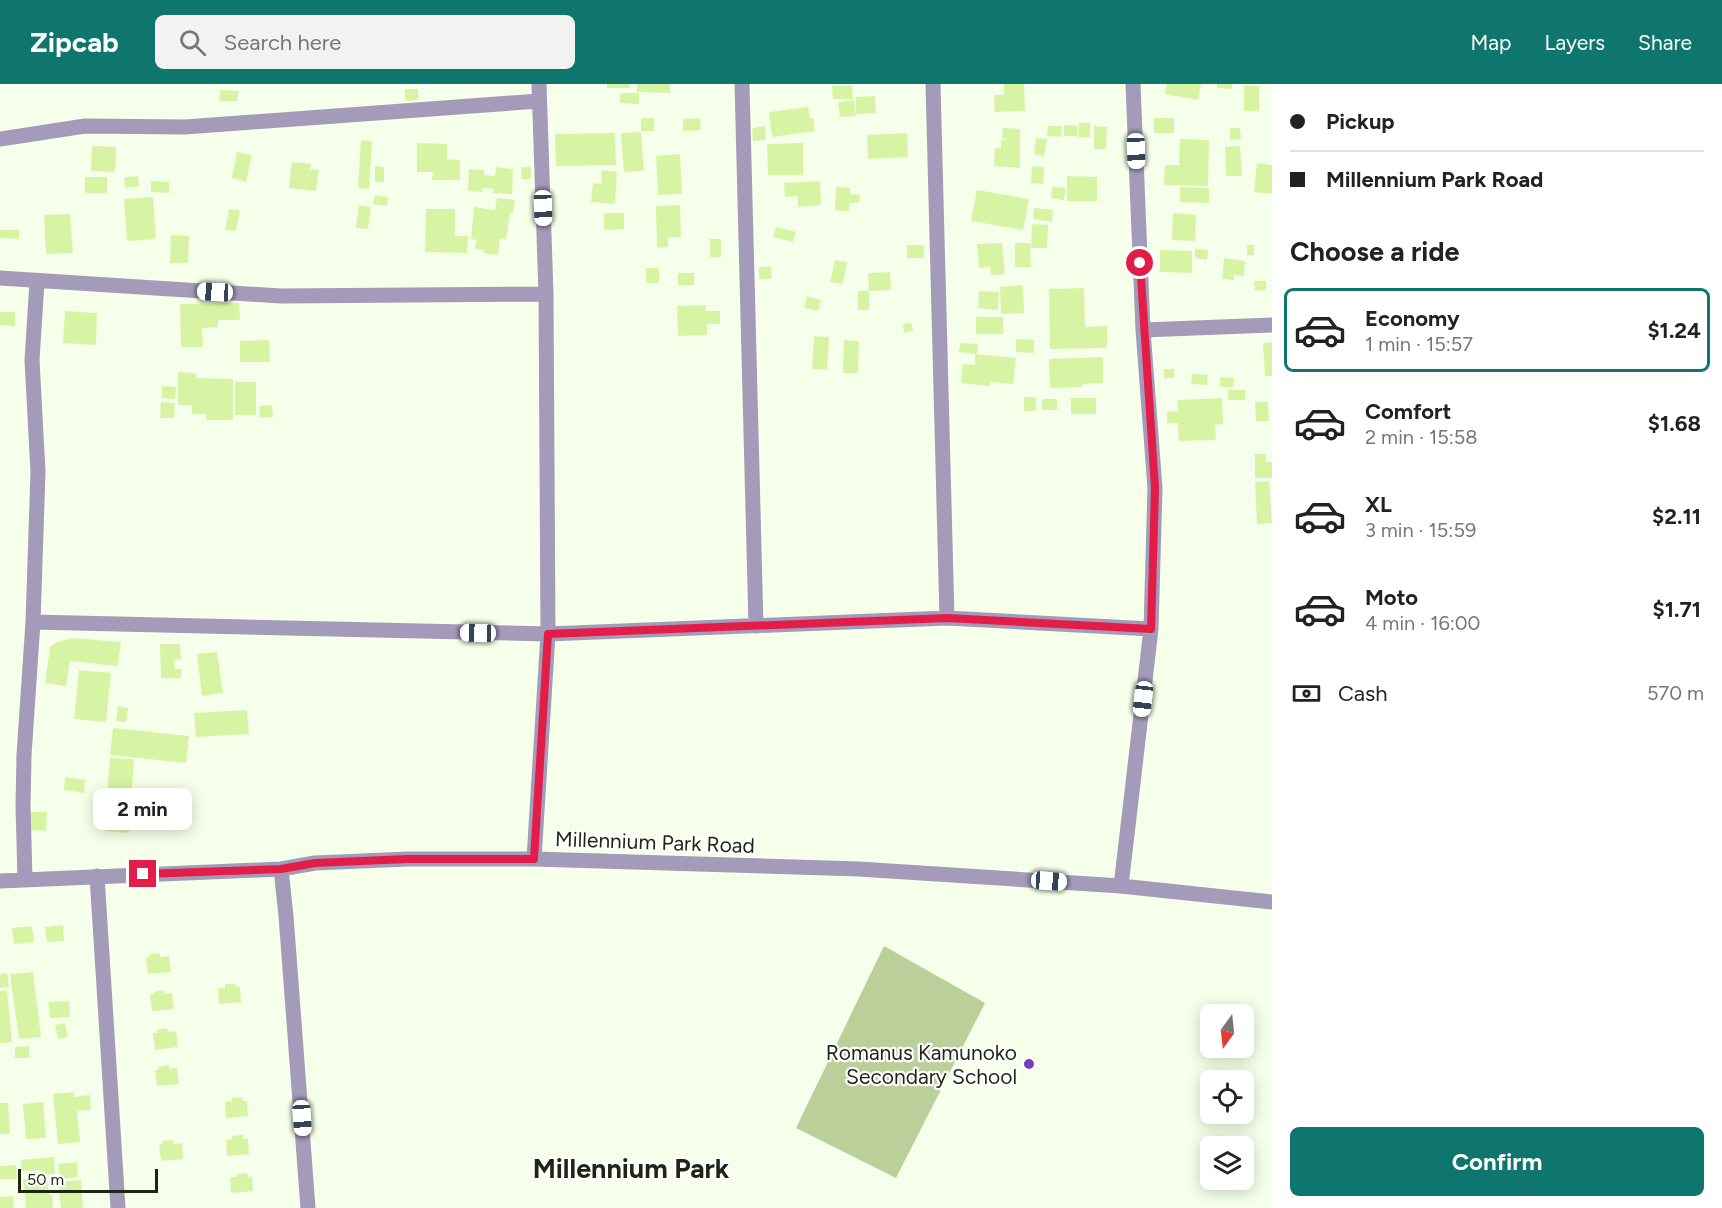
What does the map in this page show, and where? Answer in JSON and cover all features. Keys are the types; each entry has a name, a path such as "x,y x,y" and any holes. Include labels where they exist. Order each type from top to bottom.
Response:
{"street":[{"path":"534,859 548,634 546,294 539,84"},
{"path":"742,84 756,626"},
{"path":"933,84 947,618"},
{"path":"1121,886 1151,629 1155,488 1143,330 1133,84"},
{"path":"0,139 85,126 185,127 539,101"},
{"path":"0,278 281,296 546,294"},
{"path":"25,880 22,806 33,622 38,472 32,360 37,282"},
{"path":"1143,330 1272,325"},
{"path":"33,622 548,634 947,618 1151,629"},
{"name":"Millennium Park Road","path":"0,881 281,869 315,863 408,859 534,859 859,869 1121,886 1272,902"},
{"path":"281,869 308,1208"},
{"path":"97,876 118,1208"}],"green space":[{"path":"884,946 985,1003 896,1178 796,1128"}],"building":[{"path":"607,84 630,84 630,88 607,88"},
{"path":"637,84 670,84 670,93 637,92"},
{"path":"1004,84 1024,84 1025,111 995,112 994,95 1004,95"},
{"path":"1167,84 1201,84 1198,100 1165,94"},
{"path":"1217,84 1232,84 1232,89 1217,88"},
{"path":"852,85 853,99 833,99 832,86"},
{"path":"1244,85 1259,86 1259,111 1244,111"},
{"path":"405,89 418,89 418,100 405,101"},
{"path":"220,90 239,91 237,101 219,101"},
{"path":"620,93 639,93 639,104 620,103"},
{"path":"875,96 876,113 856,114 856,97"},
{"path":"854,100 856,116 840,117 838,102"},
{"path":"808,107 815,131 772,137 769,112"},
{"path":"641,118 654,118 654,131 641,131"},
{"path":"700,118 701,130 683,131 683,119"},
{"path":"1154,118 1174,118 1174,133 1154,133"},
{"path":"1079,123 1090,123 1090,137 1078,137"},
{"path":"1064,125 1077,126 1077,136 1064,136"},
{"path":"765,126 766,140 753,141 752,128"},
{"path":"1048,126 1062,126 1061,137 1047,136"},
{"path":"1094,126 1107,127 1106,149 1094,149"},
{"path":"1003,128 1020,129 1020,168 994,166 995,148 1001,148 1001,140 1012,140 1002,139"},
{"path":"1230,128 1240,128 1241,139 1230,140"},
{"path":"641,132 644,171 624,172 621,133"},
{"path":"615,133 616,165 556,166 555,134"},
{"path":"907,133 908,157 868,159 867,135"},
{"path":"1036,138 1047,139 1044,156 1034,154"},
{"path":"1180,139 1209,140 1208,186 1164,185 1165,165 1179,165"},
{"path":"361,140 372,141 369,189 358,188"},
{"path":"417,143 447,144 447,159 460,160 460,180 432,180 433,172 417,172"},
{"path":"803,143 803,175 768,175 767,144"},
{"path":"92,146 116,147 115,172 91,171"},
{"path":"1240,146 1242,176 1226,176 1225,147"},
{"path":"237,152 252,155 246,182 232,178"},
{"path":"680,154 682,194 658,195 656,156"},
{"path":"292,162 311,164 310,169 319,170 316,191 289,188"},
{"path":"1257,163 1272,165 1272,194 1254,192"},
{"path":"375,166 384,167 384,182 375,182"},
{"path":"1032,166 1044,167 1043,184 1031,183"},
{"path":"496,167 513,169 512,194 493,193 494,189 482,188 482,192 468,191 469,169 484,170 484,175 495,176"},
{"path":"521,167 531,167 531,179 522,179"},
{"path":"602,170 617,172 615,204 591,202 593,183 601,184"},
{"path":"138,176 139,186 125,188 124,177"},
{"path":"1067,176 1097,177 1097,201 1067,201"},
{"path":"85,177 107,177 107,193 85,193"},
{"path":"151,181 169,182 169,193 151,192"},
{"path":"820,181 821,205 798,207 798,196 785,197 784,183"},
{"path":"836,187 850,188 850,194 860,195 859,203 850,203 849,211 835,210"},
{"path":"1052,187 1066,188 1064,200 1051,198"},
{"path":"1180,187 1209,188 1209,203 1180,202"},
{"path":"977,190 1029,199 1023,230 971,221"},
{"path":"375,195 388,197 387,206 373,204"},
{"path":"153,197 156,239 127,241 124,199"},
{"path":"497,198 515,200 513,213 510,213 506,239 500,239 498,255 475,249 476,240 471,239 474,207 495,210"},
{"path":"359,205 371,207 368,229 356,228"},
{"path":"680,205 681,237 668,237 668,247 657,248 656,206"},
{"path":"1034,208 1053,210 1052,222 1033,219"},
{"path":"229,209 240,210 236,231 225,230"},
{"path":"426,209 455,209 455,236 468,236 467,253 425,252"},
{"path":"604,213 624,213 624,229 604,230"},
{"path":"1173,213 1196,215 1195,241 1172,240"},
{"path":"70,214 73,253 46,254 44,215"},
{"path":"1032,224 1048,225 1047,248 1031,248"},
{"path":"776,227 796,232 793,242 773,237"},
{"path":"0,230 19,230 19,239 0,238"},
{"path":"171,235 189,236 188,263 170,263"},
{"path":"710,239 721,239 721,257 710,257"},
{"path":"1002,243 1005,274 991,275 990,267 979,268 977,244"},
{"path":"1015,243 1030,243 1031,267 1015,267"},
{"path":"907,245 924,245 924,258 907,258"},
{"path":"1247,245 1254,245 1254,255 1247,255"},
{"path":"1195,249 1208,250 1207,260 1195,258"},
{"path":"1160,250 1192,251 1192,273 1160,272"},
{"path":"1224,258 1245,261 1244,276 1234,275 1234,280 1222,279"},
{"path":"835,260 847,262 843,284 830,282"},
{"path":"759,267 771,267 772,279 759,279"},
{"path":"646,268 659,268 659,283 646,283"},
{"path":"890,272 891,290 869,291 868,273"},
{"path":"678,273 694,273 694,285 678,285"},
{"path":"1254,281 1266,281 1266,290 1255,291"},
{"path":"1023,285 1024,313 1001,314 1000,287"},
{"path":"1084,288 1085,327 1107,326 1107,348 1050,349 1049,289"},
{"path":"858,291 869,291 869,310 858,310"},
{"path":"979,291 999,292 998,310 978,308"},
{"path":"807,296 821,300 818,311 804,308"},
{"path":"239,303 240,320 218,320 218,327 202,328 203,347 181,347 180,304"},
{"path":"706,305 706,311 720,311 720,324 707,324 707,335 678,336 677,306"},
{"path":"65,311 97,313 96,345 63,343"},
{"path":"0,312 15,312 15,326 0,325"},
{"path":"976,317 1003,317 1003,334 976,334"},
{"path":"911,323 913,331 904,333 903,324"},
{"path":"814,336 829,337 827,370 812,369"},
{"path":"1016,339 1034,340 1034,353 1016,352"},
{"path":"269,340 270,362 240,362 240,341"},
{"path":"844,340 859,341 858,373 843,373"},
{"path":"1272,342 1272,376 1265,376 1263,343"},
{"path":"960,343 978,344 977,354 959,352"},
{"path":"975,354 1016,358 1013,384 990,382 990,386 961,383 963,364 975,365"},
{"path":"1103,357 1103,383 1082,384 1082,387 1050,388 1049,359"},
{"path":"1164,369 1174,369 1174,378 1164,378"},
{"path":"178,372 196,373 196,378 233,379 233,420 206,420 206,414 192,414 192,405 178,405"},
{"path":"1192,374 1208,375 1207,385 1191,384"},
{"path":"1220,377 1234,378 1233,387 1220,387"},
{"path":"235,382 256,382 256,415 235,415"},
{"path":"162,386 176,387 175,399 162,398"},
{"path":"1228,390 1245,390 1245,400 1228,400"},
{"path":"1024,397 1036,397 1036,411 1024,411"},
{"path":"1071,398 1096,398 1096,414 1071,414"},
{"path":"1222,398 1223,424 1215,425 1216,440 1179,441 1178,423 1167,423 1167,412 1178,411 1177,400"},
{"path":"1042,399 1057,399 1057,410 1042,410"},
{"path":"161,402 175,403 174,418 160,418"},
{"path":"1255,402 1268,402 1269,421 1256,421"},
{"path":"272,405 273,417 260,418 259,406"},
{"path":"1255,454 1266,454 1266,462 1272,462 1272,478 1255,478"},
{"path":"1269,481 1272,523 1257,524 1255,482"},
{"path":"72,638 121,642 118,666 70,661 66,686 45,683 50,647 57,642"},
{"path":"160,644 180,644 181,659 174,660 175,669 181,669 181,678 161,678"},
{"path":"217,652 223,693 202,696 197,654"},
{"path":"79,670 111,673 106,722 74,719"},
{"path":"118,706 128,708 126,722 116,721"},
{"path":"247,710 249,734 196,737 194,713"},
{"path":"113,728 189,736 186,763 110,755"},
{"path":"110,758 134,759 129,833 104,831"},
{"path":"65,777 85,780 84,793 64,790"},
{"path":"28,812 47,812 46,831 27,830"},
{"path":"63,925 64,941 47,942 45,927"},
{"path":"32,926 34,942 14,944 12,928"},
{"path":"160,953 160,957 169,956 171,972 148,974 146,958 150,957 150,954"},
{"path":"33,972 41,1037 19,1039 10,974"},
{"path":"7,973 9,987 0,988 0,974"},
{"path":"225,984 236,984 236,987 240,987 241,1002 219,1004 218,988 225,988"},
{"path":"7,990 12,1042 0,1043 0,991"},
{"path":"164,990 164,994 172,993 174,1009 152,1011 150,995"},
{"path":"69,1001 70,1017 50,1018 48,1002"},
{"path":"65,1023 68,1037 58,1039 55,1025"},
{"path":"167,1028 168,1032 176,1031 178,1047 155,1050 153,1033"},
{"path":"29,1046 29,1058 15,1058 15,1047"},
{"path":"169,1065 169,1069 177,1068 179,1084 157,1086 155,1070 159,1070 158,1067"},
{"path":"74,1092 74,1097 90,1095 91,1110 77,1111 80,1142 58,1144 53,1094"},
{"path":"242,1097 243,1101 247,1101 248,1116 226,1118 225,1102 232,1101 232,1098"},
{"path":"43,1102 46,1138 26,1139 23,1104"},
{"path":"0,1103 8,1103 10,1134 0,1134"},
{"path":"243,1135 243,1139 248,1139 249,1154 227,1156 226,1140 232,1139 232,1136"},
{"path":"173,1140 173,1144 182,1143 183,1159 161,1161 159,1145 163,1144 162,1141"},
{"path":"54,1157 55,1174 43,1175 42,1170 22,1171 21,1160"},
{"path":"77,1162 78,1177 60,1179 58,1164"},
{"path":"16,1165 17,1179 0,1179 0,1166"},
{"path":"247,1173 248,1177 252,1176 253,1191 231,1193 230,1177"},
{"path":"47,1177 53,1208 26,1208 23,1179"},
{"path":"81,1180 83,1208 61,1208 58,1182"},
{"path":"13,1196 14,1208 0,1208 0,1197"}],"place":[{"name":"Romanus Kamunoko Secondary School","path":"1029,1064"}],"district":[{"name":"Millennium Park","path":"631,1168"}],"route":[{"path":"143,874 281,869 315,863 408,859 534,859 548,634 947,618 1151,629 1155,488 1140,263"}]}
